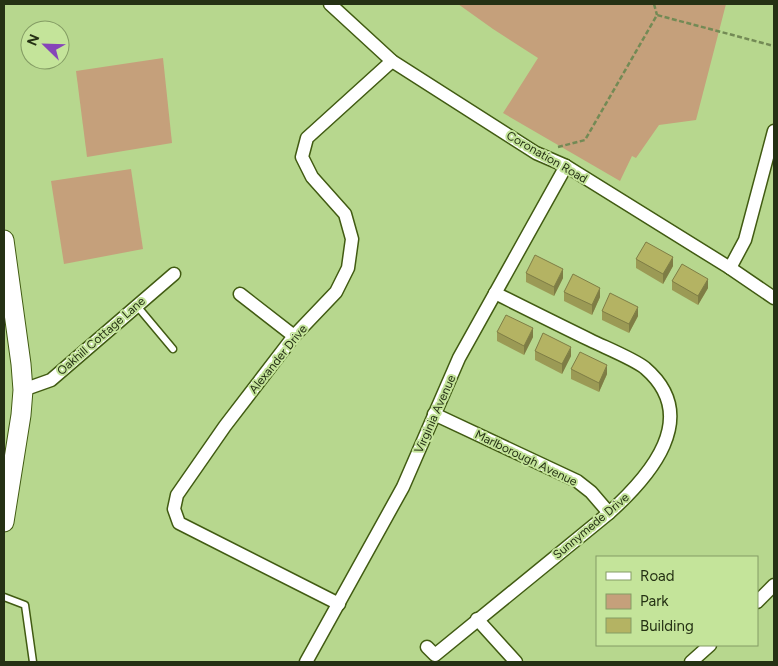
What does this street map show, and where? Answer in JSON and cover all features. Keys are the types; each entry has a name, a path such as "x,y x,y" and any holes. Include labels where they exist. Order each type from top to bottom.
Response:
{"main road":[{"path":"4,240 23,390 21,415 4,522"}],"street":[{"name":"Coronation Road","path":"330,4 392,61 536,153 566,166 730,268 774,298"},
{"name":"Alexander Drive","path":"339,604 179,523 174,509 178,495 220,433 294,336 336,292 348,268 352,239 345,214 312,177 302,157 307,138 392,61"},
{"path":"730,268 745,240 774,131"},
{"name":"Virginia Avenue","path":"306,662 403,487 459,358 566,166"},
{"name":"Oakhill Cottage Lane","path":"23,390 51,380 174,274"},
{"name":"Sunnymede Drive","path":"427,647 435,655 609,514 648,474 665,442 670,425 666,392 643,366 495,293"},
{"path":"240,294 294,336"},
{"name":"Marlborough Avenue","path":"434,414 577,481 591,492 609,514"},
{"path":"758,601 774,586"},
{"path":"477,620 516,662"},
{"path":"691,662 709,646"}],"lane":[{"path":"137,306 173,349"},
{"path":"4,597 26,605 34,662"}],"path":[{"path":"536,153 585,140 657,15 654,4"},
{"path":"657,15 774,46"}],"green space":[{"path":"458,4 726,4 696,120 659,125 636,158 632,156 620,181 503,113 538,58"},
{"path":"163,58 172,143 87,157 76,71"},
{"path":"131,169 143,249 64,264 51,181"}],"building":[{"path":"646,242 673,257 663,274 636,259"},
{"path":"535,255 563,269 554,287 526,273"},
{"path":"682,264 708,279 698,296 672,281"},
{"path":"573,274 600,288 592,305 564,292"},
{"path":"610,293 638,307 629,324 602,311"},
{"path":"506,315 533,328 524,346 497,332"},
{"path":"543,333 571,347 562,364 535,351"},
{"path":"580,352 607,365 599,383 571,369"}]}
